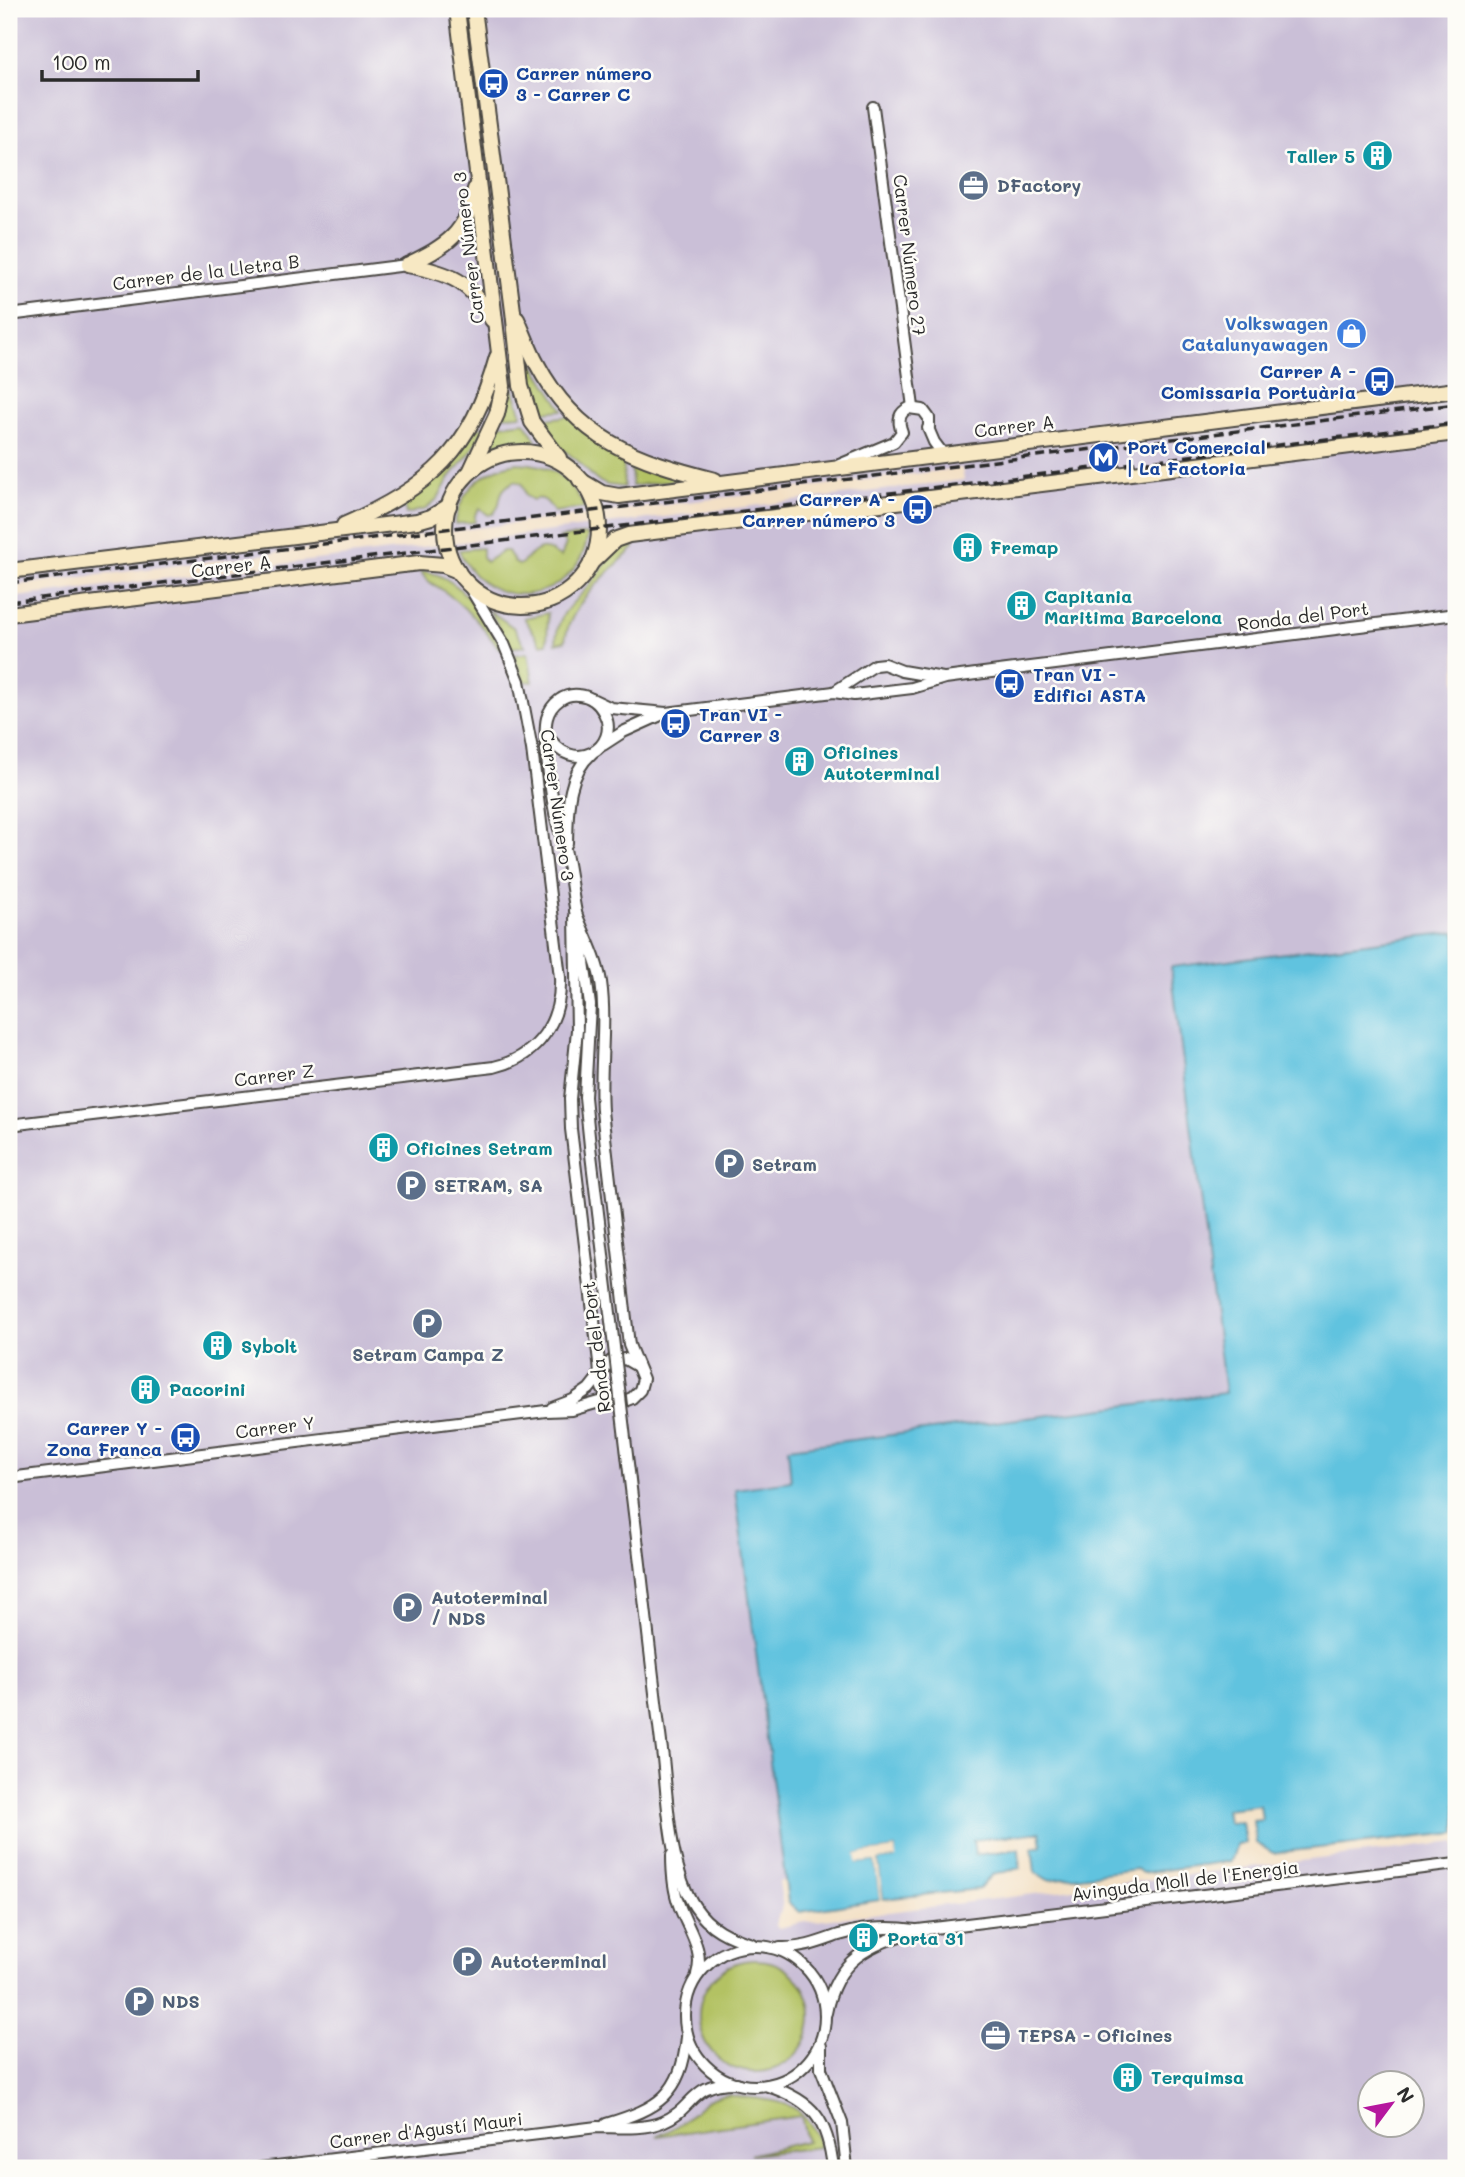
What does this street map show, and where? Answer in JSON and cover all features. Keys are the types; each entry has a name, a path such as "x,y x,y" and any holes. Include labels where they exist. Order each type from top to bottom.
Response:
{"main road":[{"name":"Carrer Número 3","path":"457,9 503,386 502,399 491,430 467,476"},
{"name":"Carrer Número 3","path":"474,9 525,404 537,431 564,464"},
{"path":"407,265 447,244 455,235 472,205 478,174"},
{"path":"407,265 438,271 459,280 478,298 496,328"},
{"path":"513,311 546,380 573,414 592,431 630,454 723,482"},
{"path":"330,531 403,496 445,461 474,421 488,390 499,349"},
{"name":"Carrer A","path":"580,480 602,493 619,496 1456,390"},
{"path":"591,563 615,540 629,535 1456,433"},
{"path":"516,452 537,452 564,464 580,480 592,498 598,518 598,539 591,563 582,578 561,596 530,606 495,601 481,593 461,575 451,560 445,542 445,520 455,494 467,476 494,457 516,452"},
{"name":"Carrer A","path":"9,571 425,519 449,506"},
{"name":"Carrer A","path":"9,614 407,564 443,565 461,575"}],"street":[{"name":"Carrer Número 27","path":"873,107 913,407"},
{"name":"Carrer de la Lletra B","path":"9,315 407,265"},
{"path":"830,469 894,442 902,432 899,424 901,414 913,407 919,407 927,413 934,442 943,454"},
{"name":"Carrer Número 3","path":"461,575 513,662 532,749 561,990 555,1016 537,1045"},
{"name":"Ronda del Port","path":"666,713 834,692 854,695 890,691 946,678 1456,614"},
{"name":"Ronda del Port","path":"834,692 875,665 884,664 902,671 946,678"},
{"path":"566,852 556,817 547,734 547,717 558,701 575,695 611,708 666,713"},
{"path":"592,699 606,718 607,733 596,750"},
{"path":"547,734 554,746 565,755 580,756 596,750 623,732 666,713"},
{"name":"Carrer Número 3","path":"566,852 571,789 579,768 596,750"},
{"name":"Ronda del Port","path":"566,852 587,970 590,1004 585,1097 672,1839"},
{"path":"545,1411 572,1410 603,1401 627,1401 640,1390 643,1379 629,1345 602,1111 600,1089 603,1013 600,979 575,911"},
{"path":"575,911 577,1030 570,1100 571,1129 599,1382 602,1391 615,1401"},
{"name":"Carrer Z","path":"9,1125 494,1067 515,1060 537,1045"},
{"path":"545,1411 579,1397 589,1389 607,1364 617,1359 629,1360 639,1368"},
{"name":"Carrer Y","path":"9,1478 545,1411"},
{"path":"672,1839 685,1887 701,1915 724,1934 775,1948 806,1947 840,1935 883,1926 918,1930"},
{"path":"597,2126 638,2114 668,2093 681,2072 687,2037 685,2009 700,1955 674,1886 672,1839"},
{"name":"Avinguda Moll de l'Energia","path":"918,1930 1456,1864"},
{"path":"847,2168 842,2123 821,2069 822,2041 830,1994 835,1981 851,1961 875,1945 918,1930"},
{"path":"695,1977 708,1963 727,1951 760,1946"},
{"path":"775,1948 800,1960 819,1983 826,2013"},
{"path":"687,2037 706,2066 723,2078 737,2083"},
{"path":"768,2086 784,2081 806,2066 822,2041"},
{"path":"597,2126 635,2128 661,2123 700,2091 717,2084 768,2086 793,2095 819,2117 827,2134 833,2168"},
{"name":"Carrer d'Agustí Mauri","path":"260,2168 597,2126"}],"shaded area":[{"path":"9,9 1456,9 1456,932 1172,967 1225,1393 788,1448 792,1481 735,1490 785,1880 779,1882 783,1907 776,1919 779,1928 799,1923 1456,1842 1456,2168 9,2168 9,598 964,480 962,468 9,586"}],"green space":[{"path":"518,340 563,410 535,413"},
{"path":"513,388 522,415 504,416 511,389"},
{"path":"570,416 623,455 624,487 607,485 596,480 578,461 557,445 538,420"},
{"path":"525,422 536,440 534,442 515,441 491,445 500,425"},
{"path":"485,427 438,498 426,509 406,514 403,500 475,428"},
{"path":"631,460 687,479 632,486"},
{"path":"517,463 540,466 558,474 573,488 585,508 554,512 543,499 533,500 526,496 522,484 515,481 501,493 499,505 493,514 488,515 480,508 475,515 475,522 455,524 462,501 475,483 494,470"},
{"path":"588,534 581,558 567,576 550,588 530,594 509,593 489,586 472,571 459,550 482,548 482,557 486,562 503,551 508,551 519,565 542,549 561,557 566,544 560,538"},
{"path":"632,541 634,548 602,578 582,602 568,628 565,641 556,643 559,623 567,609 613,554"},
{"path":"421,571 448,580 459,589 479,611 503,649 499,649 465,609 427,579"},
{"path":"489,610 514,628 525,646 511,648"},
{"path":"548,613 547,643 541,644 524,618"},
{"path":"528,653 533,682 524,681 513,655"},
{"path":"755,1960 776,1964 794,1977 807,1995 811,2016 807,2037 794,2055 776,2068 755,2072 734,2068 716,2055 703,2037 699,2016 703,1995 716,1977 734,1964"},
{"path":"729,2095 773,2101 796,2110 814,2130 820,2147 750,2155 807,2141 801,2116 657,2136 673,2129 710,2099"}],"water":[{"path":"1456,932 1456,1833 1273,1853 1256,1843 1253,1821 1262,1820 1260,1805 1226,1809 1228,1823 1242,1822 1245,1843 1237,1845 1231,1861 1142,1873 1137,1869 1048,1880 1035,1872 1032,1848 1042,1846 1040,1832 973,1840 975,1855 1019,1849 1020,1868 992,1875 979,1889 883,1899 878,1860 895,1858 895,1849 857,1854 858,1863 875,1861 880,1900 799,1912 788,1902 735,1489 791,1481 788,1448 1225,1393 1171,967"}],"pier":[{"path":"895,1849 896,1858 878,1860 883,1903 880,1903 875,1861 857,1863 856,1854"}],"railway":[{"path":"9,583 1456,404"},
{"path":"9,602 1456,423"}],"place":[{"name":"Carrer número 3 - Carrer C","path":"493,83"},
{"name":"Taller 5","path":"1378,156"},
{"name":"DFactory","path":"974,185"},
{"name":"Volkswagen Catalunyawagen","path":"1351,333"},
{"name":"Carrer A - Comissaria Portuària","path":"1379,381"},
{"name":"Port Comercial | La Factoria","path":"1104,457"},
{"name":"Carrer A - Carrer número 3","path":"918,509"},
{"name":"Fremap","path":"967,547"},
{"name":"Capitania Maritima Barcelona","path":"1021,606"},
{"name":"Tran VI - Edifici ASTA","path":"1010,684"},
{"name":"Tran VI - Carrer 3","path":"676,724"},
{"name":"Oficines Autoterminal","path":"800,762"},
{"name":"Oficines Setram","path":"383,1148"},
{"name":"Setram","path":"729,1164"},
{"name":"SETRAM, SA","path":"411,1185"},
{"name":"Setram Campa Z","path":"428,1324"},
{"name":"Sybolt","path":"218,1346"},
{"name":"Pacorini","path":"146,1389"},
{"name":"Carrer Y - Zona Franca","path":"185,1438"},
{"name":"Autoterminal / NDS","path":"408,1607"},
{"name":"Porta 31","path":"864,1938"},
{"name":"Autoterminal","path":"467,1961"},
{"name":"NDS","path":"139,2001"},
{"name":"TEPSA - Oficines","path":"995,2035"},
{"name":"Terquimsa","path":"1128,2077"}]}
